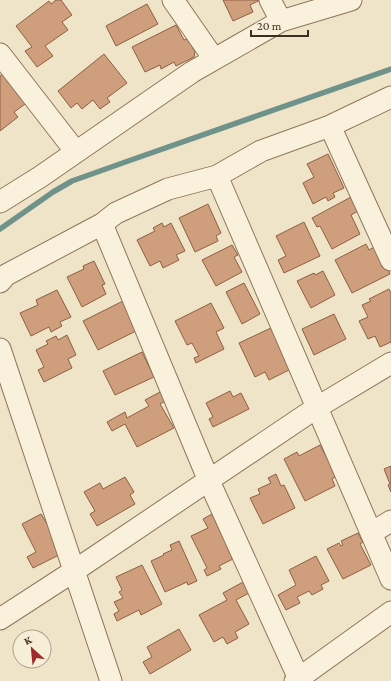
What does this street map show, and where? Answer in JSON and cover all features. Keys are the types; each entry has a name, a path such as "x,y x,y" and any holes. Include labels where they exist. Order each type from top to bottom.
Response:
{"street":[{"path":"173,0 214,59"},
{"path":"270,0 281,21"},
{"path":"0,202 40,177 192,72 214,59 281,21 351,0"},
{"path":"0,54 76,152"},
{"path":"0,282 6,275 102,224 116,213 168,189 217,176 260,151 330,126 391,97"},
{"path":"330,126 391,260"},
{"path":"217,176 391,579"},
{"path":"102,224 209,481 298,680 391,612"},
{"path":"0,349 111,681"},
{"path":"0,619 209,481 316,408 391,363"},
{"path":"371,533 391,521"}],"building":[{"path":"56,0 61,0 72,15 62,22 68,30 45,46 53,56 37,67 25,51 32,47 16,26 49,1 51,4"},
{"path":"223,0 260,0 250,5 253,12 233,21"},
{"path":"147,4 158,24 116,46 106,26"},
{"path":"176,25 184,40 188,39 195,52 194,57 176,66 174,62 161,69 160,65 145,72 132,47"},
{"path":"104,54 127,83 107,98 110,102 100,109 93,100 82,109 77,103 71,108 58,91"},
{"path":"6,72 28,102 14,112 18,117 0,131 0,76"},
{"path":"328,154 344,188 333,193 335,197 328,201 326,197 313,204 303,183 314,177 307,164"},
{"path":"351,197 358,211 351,215 360,234 332,249 320,226 317,227 312,218"},
{"path":"208,204 221,233 216,236 218,241 195,252 179,218"},
{"path":"304,222 320,256 284,273 278,260 286,256 276,236"},
{"path":"162,223 164,227 171,223 185,251 176,255 179,260 163,268 160,261 150,266 137,240 155,231 153,228"},
{"path":"366,244 369,250 376,246 390,274 352,293 335,260"},
{"path":"232,245 238,255 234,257 242,272 216,286 202,260"},
{"path":"94,261 105,284 102,285 106,294 82,307 67,277 84,269 83,266"},
{"path":"323,271 335,295 311,308 297,281 314,273 315,275"},
{"path":"244,283 260,314 242,324 226,292"},
{"path":"389,289 391,293 391,342 380,347 375,336 368,339 359,321 368,317 362,305 371,301 369,299"},
{"path":"57,290 71,317 60,322 62,326 51,332 49,327 31,336 20,313 38,305 36,300"},
{"path":"123,301 138,330 98,350 83,321"},
{"path":"211,303 224,328 216,332 224,349 196,363 194,358 199,356 192,343 187,345 175,321"},
{"path":"334,314 346,339 314,355 302,329"},
{"path":"273,327 293,368 269,380 265,372 255,377 239,343"},
{"path":"67,335 76,355 68,359 72,368 44,382 38,370 44,367 36,350 48,344 46,341 56,336 58,340"},
{"path":"142,352 154,377 115,395 103,371"},
{"path":"162,391 167,400 160,404 174,428 137,447 125,424 112,431 107,422 125,412 127,418 149,406 145,400"},
{"path":"230,391 233,397 241,393 249,409 213,427 209,419 213,417 206,403"},
{"path":"320,445 331,466 340,474 332,479 335,486 305,501 284,459 297,452 299,456"},
{"path":"391,466 391,492 388,485 390,484 384,469"},
{"path":"276,474 281,486 284,485 295,508 263,524 250,498 260,494 258,489 271,483 268,478"},
{"path":"125,477 134,492 130,495 135,504 97,526 90,514 95,511 84,492 100,483 103,489"},
{"path":"41,514 47,524 49,522 65,552 33,568 27,557 36,552 22,524"},
{"path":"212,514 223,538 228,536 234,547 228,550 233,559 219,566 221,569 207,576 204,570 207,568 191,536 208,528 203,519"},
{"path":"358,533 363,542 360,544 371,565 343,579 327,549 339,543 341,546 343,545 341,541"},
{"path":"179,541 197,581 188,585 187,582 165,592 151,561 172,550 170,545"},
{"path":"316,556 329,581 321,585 323,589 312,595 309,591 297,597 300,603 286,610 278,595 296,585 289,570"},
{"path":"142,565 162,604 141,615 139,610 117,621 114,614 119,611 114,602 123,598 119,592 122,590 116,577"},
{"path":"243,582 249,593 236,600 249,624 235,632 238,638 227,644 223,637 214,642 199,615 227,600 223,593"},
{"path":"179,629 191,650 150,674 143,662 152,657 147,647"}],"waterway":[{"path":"0,229 53,192 72,181 391,69"}]}
